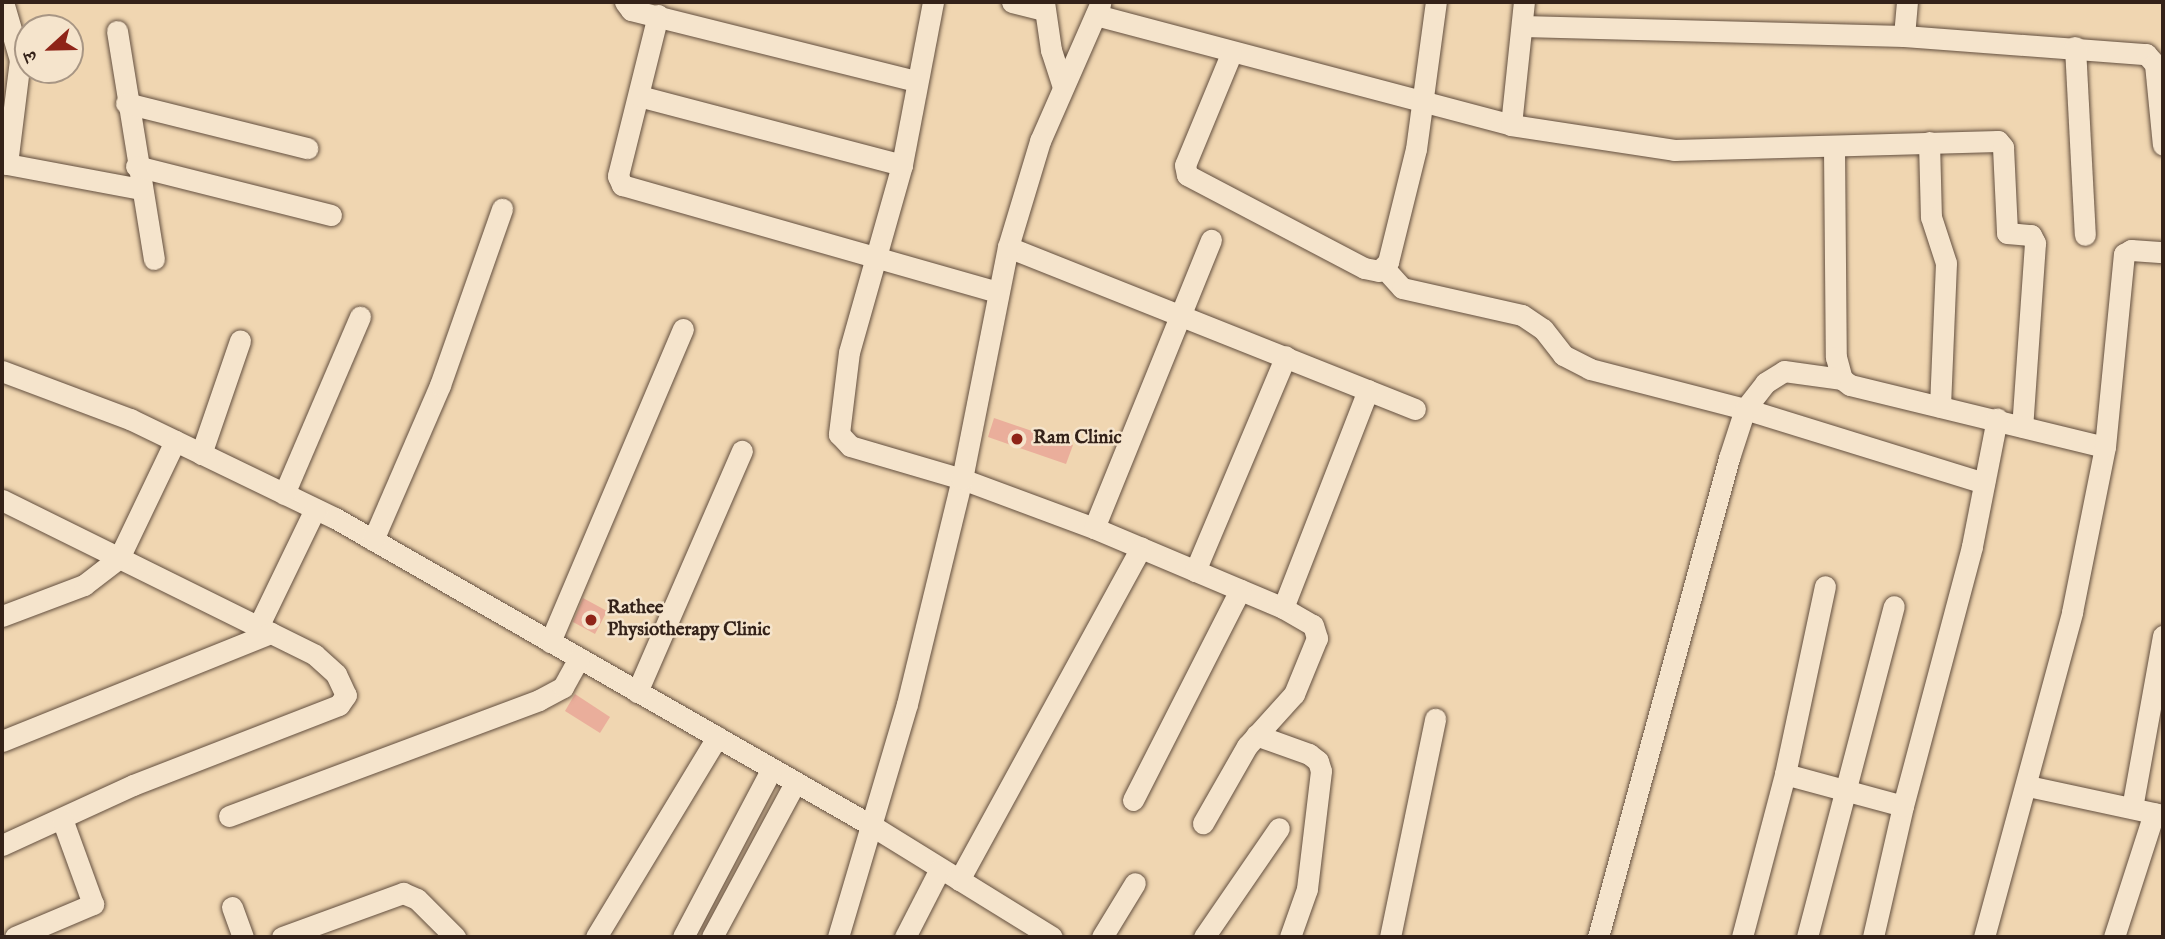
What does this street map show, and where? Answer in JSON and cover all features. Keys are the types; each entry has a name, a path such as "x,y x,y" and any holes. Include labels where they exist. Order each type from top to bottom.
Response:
{"street":[{"path":"3,2 20,60 4,164 141,190"},
{"path":"625,2 631,10 916,81"},
{"path":"933,2 902,165 878,259 849,352 839,434 850,446 962,479 1094,528 1283,608 1310,623 1317,638 1290,700 1256,735 1203,822"},
{"path":"1012,2 1044,6 1063,86"},
{"path":"1384,268 1416,149 1436,2"},
{"path":"1511,125 1524,2"},
{"path":"1904,36 1907,2"},
{"path":"838,937 874,827 962,479 1008,247 1040,141 1098,8 1231,54 1421,103 1511,125 1674,150 2000,142 2007,233 2034,238 2022,427"},
{"path":"658,15 618,176 622,185 997,292"},
{"path":"1522,26 1904,36 2075,47 2154,58 2163,145"},
{"path":"117,31 136,166 154,260"},
{"path":"2075,47 2085,235"},
{"path":"1231,54 1185,165 1187,175 1364,268 1384,268 1402,288 1522,315 1543,329 1563,355 1590,369 1745,409 1984,483"},
{"path":"639,96 902,165"},
{"path":"126,103 307,148"},
{"path":"1929,142 1931,217 1945,263 1940,407"},
{"path":"1834,148 1836,357 1842,379"},
{"path":"136,166 331,215"},
{"path":"373,540 440,385 502,209"},
{"path":"1094,528 1177,316 1211,240"},
{"path":"1008,247 1415,409"},
{"path":"1984,937 2028,786 2072,612 2105,447 2125,253 2163,252"},
{"path":"284,494 360,317"},
{"path":"550,642 683,329"},
{"path":"201,454 240,341"},
{"path":"1195,571 1286,356"},
{"path":"1598,937 1745,409 1765,383 1784,371 1842,379 1850,385 1997,418 2022,427 2105,447"},
{"path":"2,372 175,441 373,540 874,827 1052,937"},
{"path":"1283,608 1368,390"},
{"path":"1874,937 1903,806 1952,627 1997,418"},
{"path":"2,616 84,585 119,558 175,441"},
{"path":"637,692 741,451"},
{"path":"2,500 327,663 345,695 342,703 215,751 2,845"},
{"path":"2,741 265,630 315,509"},
{"path":"905,937 949,874 1142,548"},
{"path":"1742,937 1785,774 1825,586"},
{"path":"1133,800 1240,590"},
{"path":"1807,937 1894,606"},
{"path":"2133,808 2163,636"},
{"path":"229,817 539,700 563,687 579,658"},
{"path":"1390,937 1434,719"},
{"path":"1256,735 1309,754 1318,761 1321,771 1307,889 1290,937"},
{"path":"596,937 717,737"},
{"path":"683,937 771,770"},
{"path":"1785,774 1903,806"},
{"path":"712,937 795,783"},
{"path":"2028,786 2159,814 2114,937"},
{"path":"15,937 93,904 62,819"},
{"path":"1204,937 1279,828"},
{"path":"1102,937 1135,883"},
{"path":"282,937 403,893 417,899 455,937"},
{"path":"232,907 243,937"}],"building":[{"path":"994,418 1073,445 1066,464 988,437"},
{"path":"583,598 607,611 595,634 573,622"},
{"path":"575,694 610,717 600,733 565,711"}],"place":[{"name":"Ram Clinic","path":"1017,439"},
{"name":"Rathee Physiotherapy Clinic","path":"591,620"}]}
